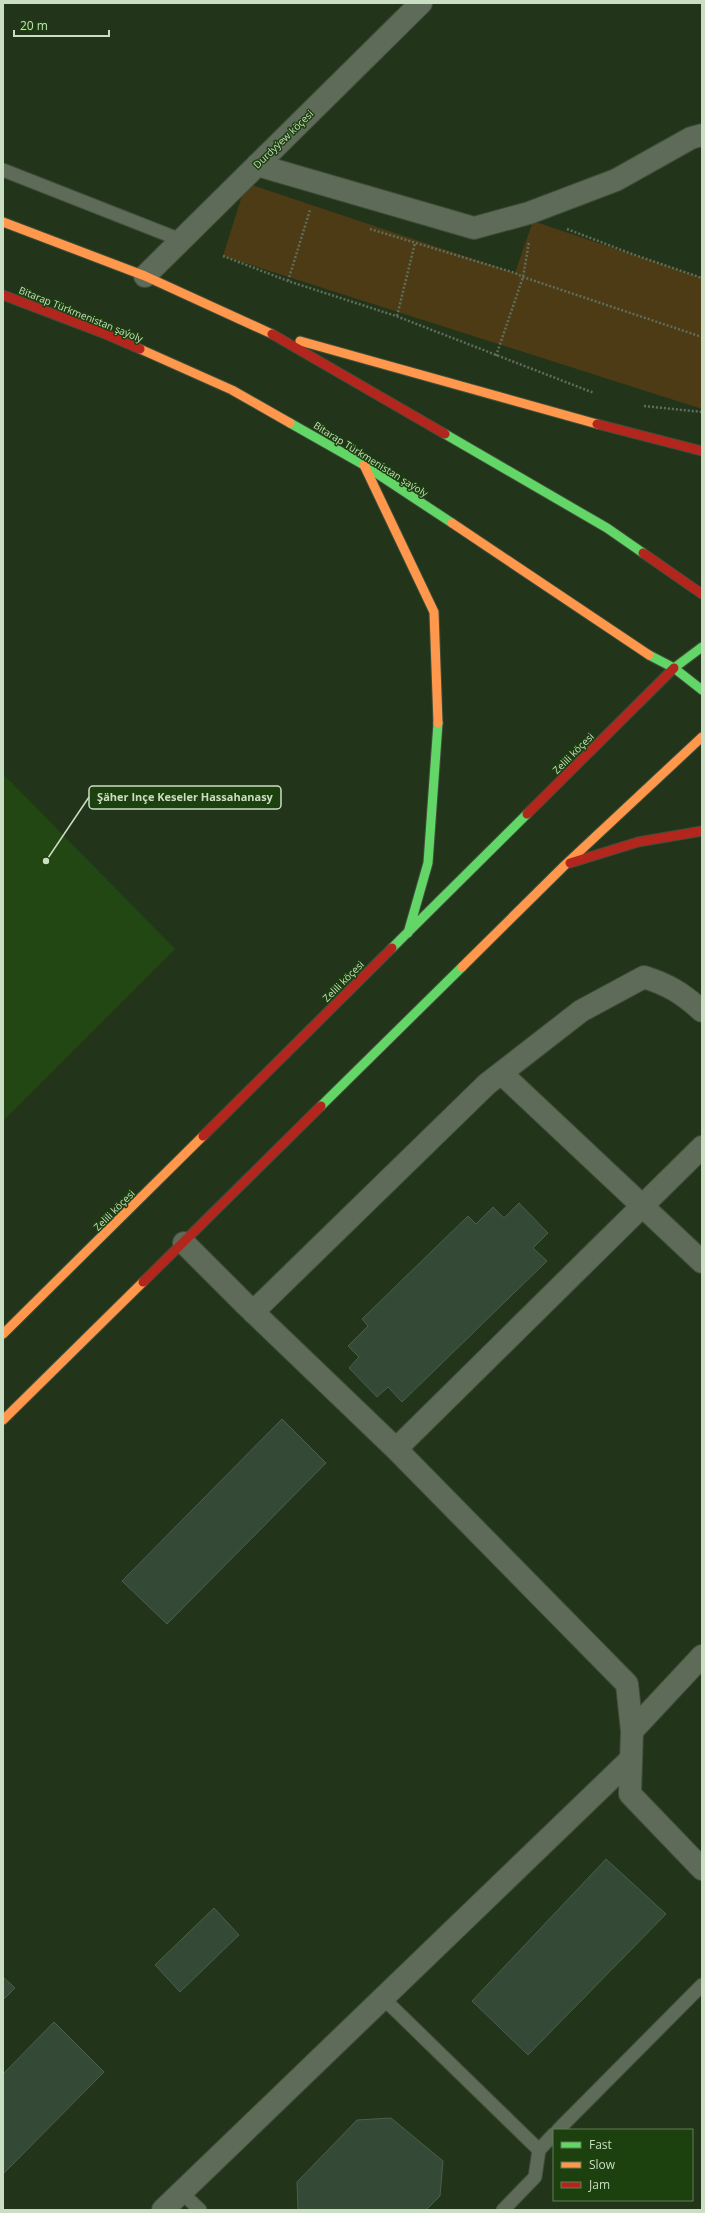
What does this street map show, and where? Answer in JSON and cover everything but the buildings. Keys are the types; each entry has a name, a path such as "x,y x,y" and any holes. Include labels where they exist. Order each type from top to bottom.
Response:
{"main road":[{"path":"3,222 145,276 269,332 607,528 702,594"},
{"name":"Bitarap Türkmenistan şaýoly","path":"3,295 103,333 232,390 364,465 548,586 638,650 674,668 702,690"},
{"path":"269,332 542,410 702,451"},
{"path":"364,465 434,612 438,726 428,863 408,933"},
{"name":"Zelili köçesi","path":"3,1334 674,668 702,647"},
{"path":"3,1420 184,1243 565,865 702,738"},
{"path":"565,865 638,842 702,831"}],"street":[{"name":"Durdyýew köçesi","path":"145,276 421,3"},
{"path":"257,165 474,228 529,213 616,180 691,138 702,135"},
{"path":"253,1312 501,1073 581,1011 644,977 665,983 684,994 702,1011"},
{"path":"501,1073 702,1262"},
{"path":"396,1449 702,1147"},
{"path":"184,1243 253,1312 396,1449 627,1684 632,1731 630,1794 702,1869"},
{"path":"632,1731 702,1656"},
{"path":"163,2210 631,1759"}],"lane":[{"path":"3,170 181,240"},
{"path":"559,2129 702,1984"},
{"path":"383,1998 539,2150"},
{"path":"503,2210 536,2177 539,2150 553,2135"},
{"path":"181,2192 200,2210"}],"path":[{"path":"303,207 314,212"},
{"path":"288,282 310,210"},
{"path":"363,227 515,273 702,337"},
{"path":"563,228 702,278"},
{"path":"496,356 523,277 530,235"},
{"path":"396,316 415,243"},
{"path":"223,256 288,282 396,316 599,395"},
{"path":"636,405 702,412"}],"shaded area":[{"path":"246,183 515,273 533,221 702,278 702,409 223,256"},
{"path":"3,774 175,949 3,1121"}],"traffic: fast":[{"path":"290,423 364,465 452,523"},
{"path":"445,434 607,528 643,553"},
{"path":"674,668 702,647"},
{"path":"649,655 674,668 702,690"},
{"path":"408,933 428,863 438,723"},
{"path":"392,948 527,814"},
{"path":"321,1106 462,967"}],"traffic: slow":[{"path":"3,222 145,276 272,334"},
{"path":"300,341 597,424"},
{"path":"140,349 232,390 290,423"},
{"path":"364,465 434,612 438,723"},
{"path":"452,523 649,655"},
{"path":"462,967 565,865 702,737"},
{"path":"3,1334 203,1136"},
{"path":"3,1420 143,1282"}],"traffic: jam":[{"path":"3,295 103,333 140,349"},
{"path":"272,334 445,434"},
{"path":"597,424 702,451"},
{"path":"643,553 702,594"},
{"path":"527,814 674,668"},
{"path":"570,863 638,842 702,831"},
{"path":"203,1136 392,948"},
{"path":"143,1282 321,1106"}],"place":[{"name":"Şäher Inçe Keseler Hassahanasy","path":"46,861"}]}
